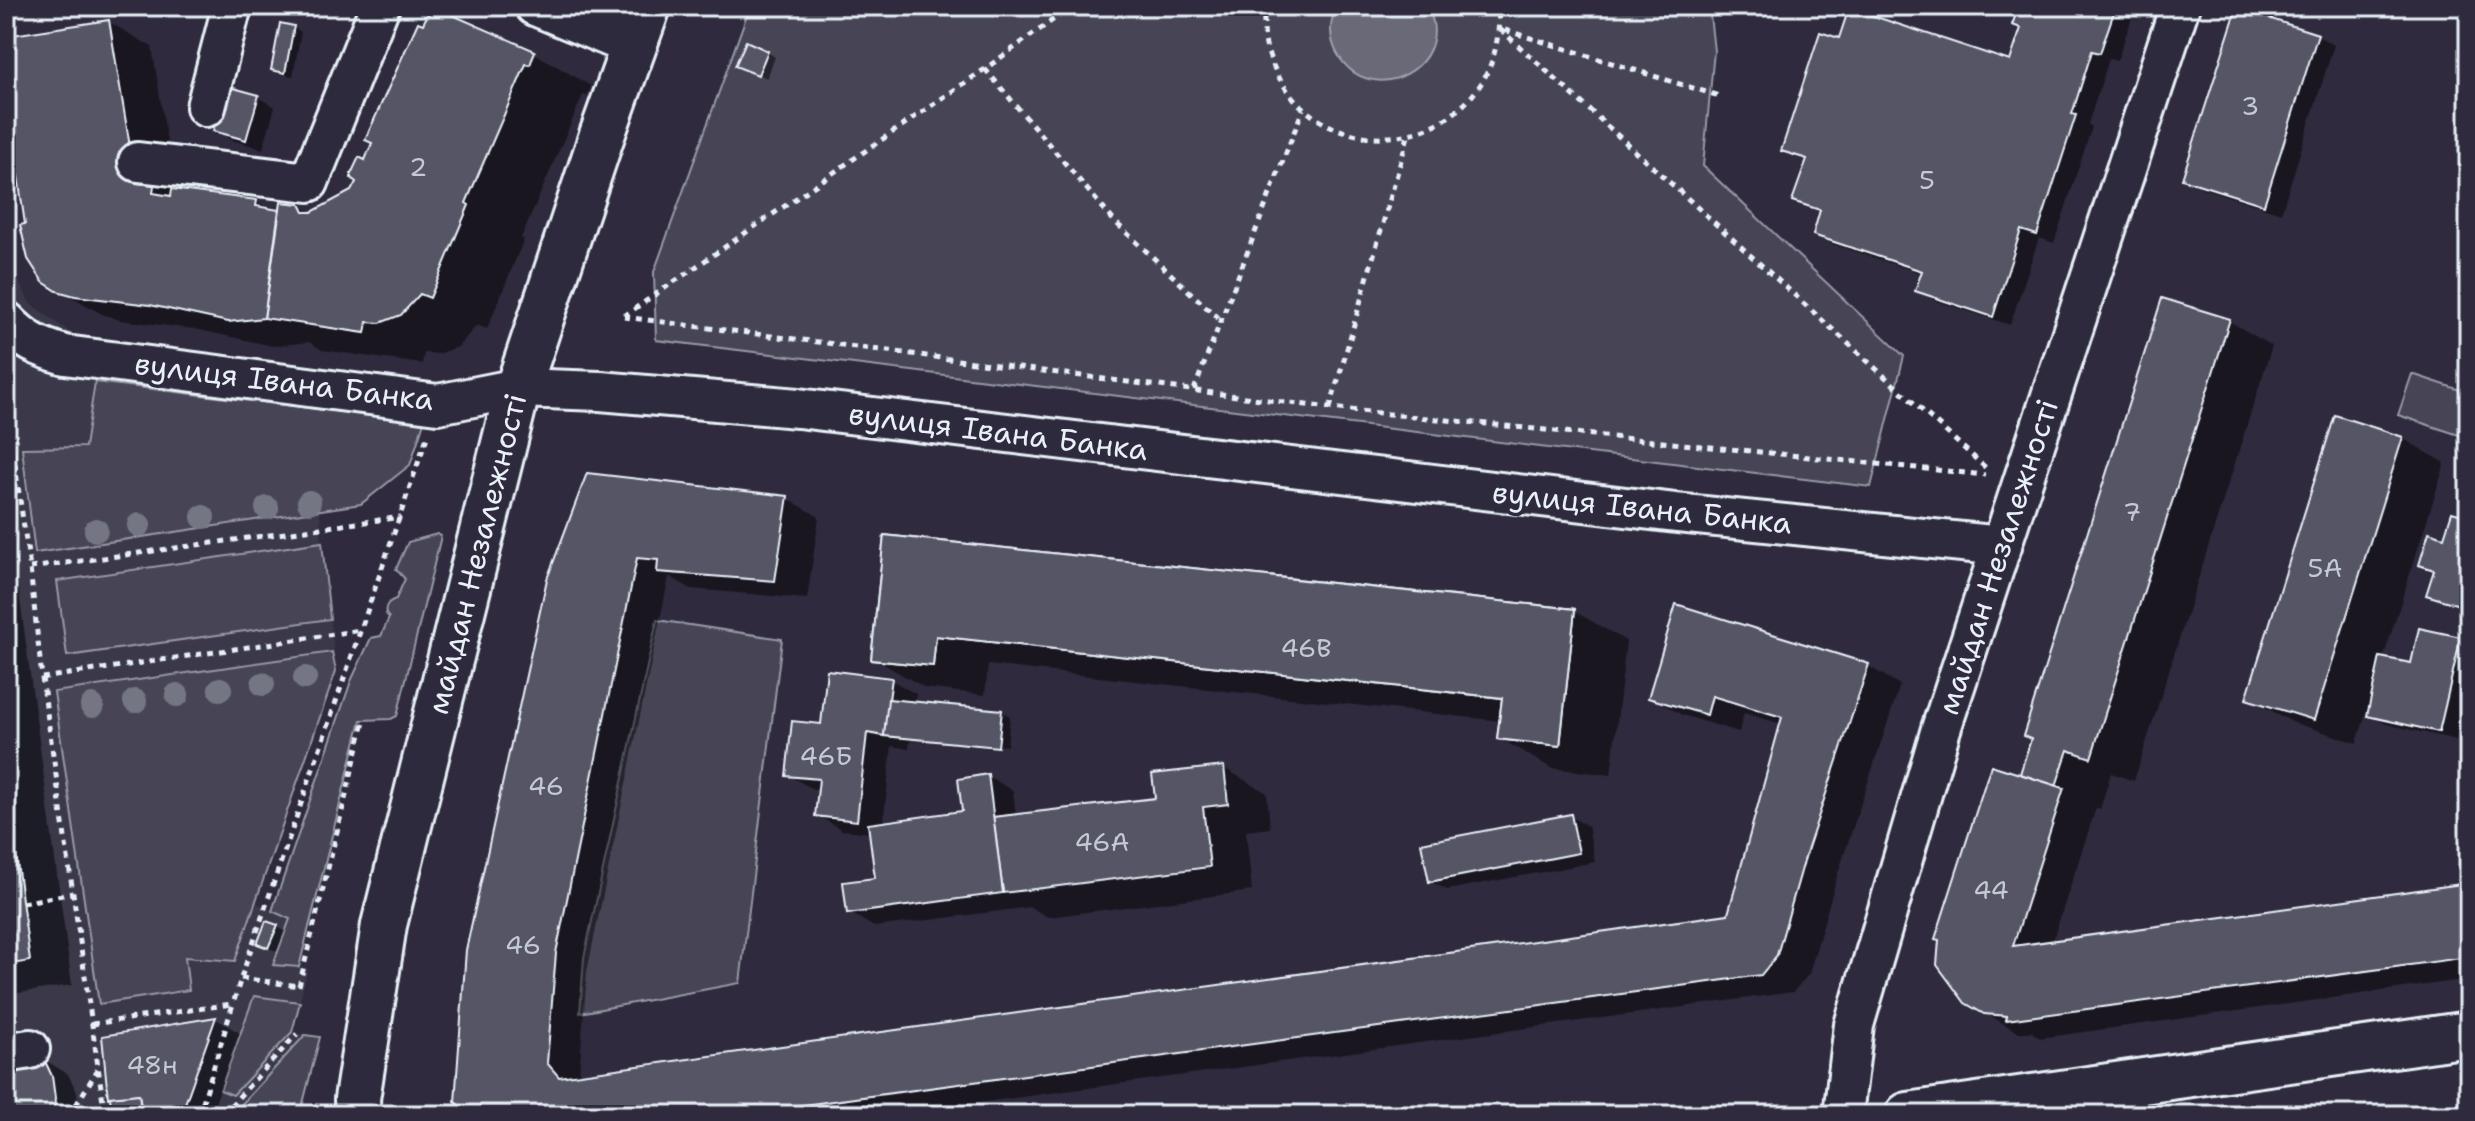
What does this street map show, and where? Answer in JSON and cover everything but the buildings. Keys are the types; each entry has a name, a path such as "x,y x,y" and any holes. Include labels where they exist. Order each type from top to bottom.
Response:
{"main road":[{"name":"майдан Незалежності","path":"358,1115 357,1099 384,925 518,388 648,6"},
{"path":"1908,1115 2469,1034"}],"street":[{"path":"206,107 232,6"},
{"path":"138,162 309,182 380,6"},
{"path":"535,6 634,47"},
{"name":"майдан Незалежності","path":"1843,1115 1854,1025 1941,729 2180,6"},
{"name":"вулиця Івана Банка","path":"6,321 19,335 36,346 65,355 438,404 518,388 600,391 798,408 1676,513 2002,546"}],"path":[{"path":"1072,6 624,317 1330,408 1994,476 1500,29"},
{"path":"1264,6 1265,46 1279,80 1303,109 1335,129 1371,138 1409,136 1443,121 1472,97 1491,65 1500,29 1498,6"},
{"path":"1500,29 1722,97"},
{"path":"985,69 1114,221 1221,321"},
{"path":"1194,390 1303,109"},
{"path":"1330,408 1409,136"},
{"path":"6,404 105,1115"},
{"path":"199,1115 232,1004 432,424"},
{"path":"30,568 401,517"},
{"path":"42,678 361,630"},
{"path":"241,978 301,986 364,722"},
{"path":"22,903 73,893"},
{"path":"92,1024 232,1004"},
{"path":"222,1115 297,1034"},
{"path":"70,1115 99,1068"},
{"path":"1245,1107 1246,1115"}],"shaded area":[{"path":"750,6 1709,6 1714,51 1703,166 1904,356 1871,487 656,340 654,272"},
{"path":"6,256 30,303 75,336 95,382 313,408 322,542 336,671 255,902 290,919 274,965 308,969 292,1032 320,1037 300,1115 6,1115"},
{"path":"2412,374 2469,393 2469,426 2465,437 2398,415"},
{"path":"95,382 424,422 410,465 361,504 35,553 22,448 85,447"},
{"path":"437,534 441,536 397,716 361,720 299,967 273,965 290,919 272,911 351,681 371,638 381,636 389,618 386,606 396,599 405,579 396,569 408,542"},
{"path":"322,542 330,619 67,656 57,581"},
{"path":"657,620 782,639 740,983 580,1013 584,958"},
{"path":"332,652 336,671 235,961 185,957 189,990 99,1004 54,692"},
{"path":"254,996 300,1002 292,1032 233,1095 220,1090"},
{"path":"305,1035 320,1037 300,1115 235,1115 239,1107"}],"water":[{"path":"1337,6 1427,6 1434,27 1431,47 1421,63 1406,74 1388,80 1369,79 1352,71 1334,47 1331,24"}]}
